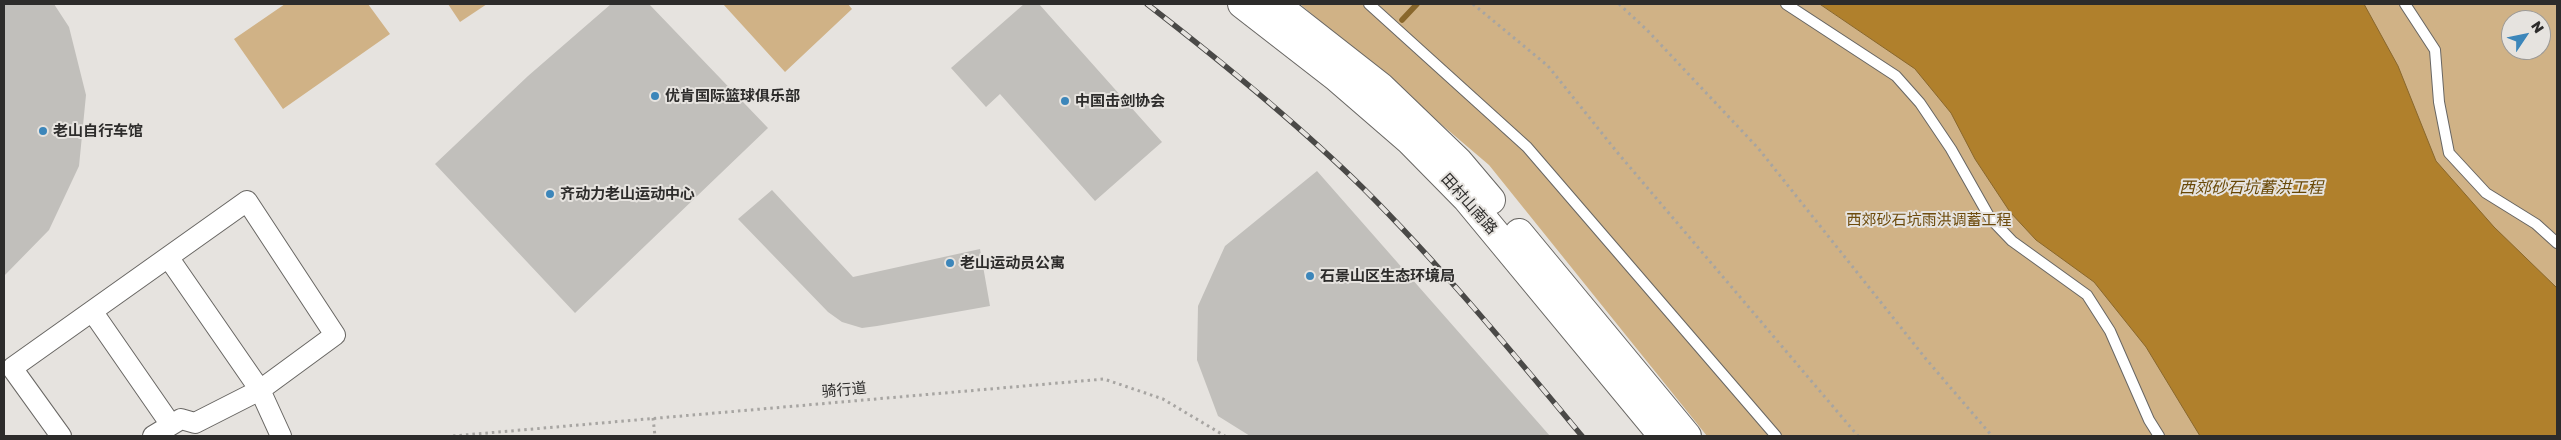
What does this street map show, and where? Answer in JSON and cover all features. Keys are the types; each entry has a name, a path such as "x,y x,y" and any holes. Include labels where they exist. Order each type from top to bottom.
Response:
{"main road":[{"name":"田村山南路","path":"1242,4 1336,77 1410,141 1467,199 1663,436"},
{"name":"田村山南路","path":"1275,4 1381,87 1458,161 1561,282 1687,436"}],"street":[{"path":"61,436 12,368 247,201 335,335 260,390 196,423 181,419 153,436"},
{"path":"168,257 260,390 281,436"},
{"path":"92,312 171,425"}],"lane":[{"path":"1369,4 1526,146 1776,436"},
{"path":"1786,4 1896,76 1920,102 1946,141 1990,218 2012,242 2087,295 2110,331 2130,379 2159,436"},
{"path":"2404,4 2435,50 2438,102 2449,153 2486,193 2536,224 2557,243"}],"path":[{"path":"1473,4 1548,66 1623,160 1858,436"},
{"path":"1619,4 1647,30 1758,148 1926,359 1992,436"},
{"name":"骑行道","path":"452,436 1104,379 1163,400 1225,436"},
{"path":"653,418 655,436"}],"green space":[{"path":"285,4 368,4 390,34 283,109 234,39"},
{"path":"448,4 487,4 460,22"},
{"path":"723,4 848,4 852,9 785,72"},
{"name":"西郊砂石坑雨洪调蓄工程","path":"1300,4 2557,4 2557,436 1707,436 1489,165"}],"water":[{"name":"西郊砂石坑蓄洪工程","path":"1820,4 2364,4 2398,66 2436,161 2494,227 2557,288 2557,436 2200,436 2146,347 2094,282 2036,240 2010,212 1975,159 1951,113 1915,69"}],"building":[{"name":"老山自行车馆","path":"4,4 54,4 69,27 86,95 79,166 49,230 4,276"},
{"path":"611,4 649,4 768,128 575,313 435,164 528,76"},
{"name":"中国击剑协会","path":"1024,4 1039,4 1162,142 1095,201 1000,94 986,107 951,68"},
{"name":"石景山区生态环境局","path":"1317,171 1550,436 1250,436 1218,416 1197,360 1198,306 1225,246"},
{"name":"老山运动员公寓","path":"772,190 853,277 980,249 990,306 862,328 842,322 828,312 738,219"}],"waterway":[{"path":"1402,20 1417,4"}],"railway":[{"path":"1147,4 1258,93 1364,189 1393,218 1503,341 1582,436"}],"place":[{"name":"优肯国际篮球俱乐部","path":"655,96"},
{"name":"中国击剑协会","path":"1065,101"},
{"name":"老山自行车馆","path":"43,131"},
{"name":"齐动力老山运动中心","path":"550,194"},
{"name":"老山运动员公寓","path":"950,263"},
{"name":"石景山区生态环境局","path":"1310,276"}]}
